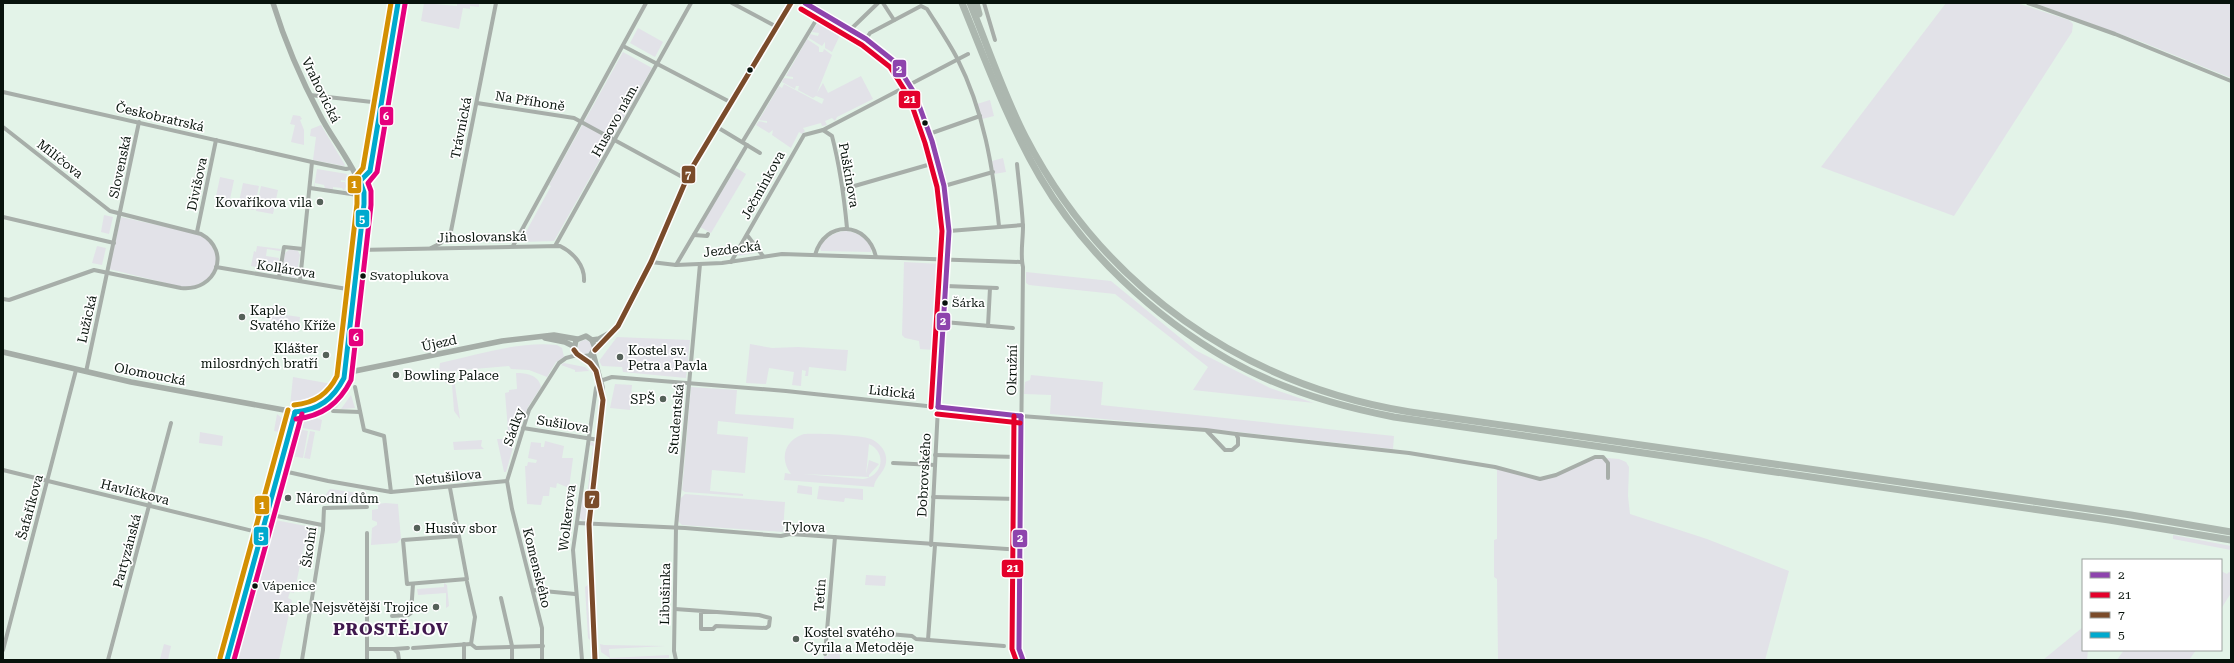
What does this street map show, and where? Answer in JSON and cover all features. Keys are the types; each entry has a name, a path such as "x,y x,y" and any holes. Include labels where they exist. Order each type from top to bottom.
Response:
{"highway":[{"path":"970,3 1025,135 1062,197 1092,237 1143,288 1180,319 1232,352 1296,382 1340,397 1402,411 2108,512 2231,532"},
{"path":"976,3 984,38"},
{"path":"963,5 1020,139 1041,178 1078,231 1137,293 1178,327 1229,360 1282,385 1343,405 1407,419 2109,520 2231,540"}],"main road":[{"name":"Vrahovická","path":"273,3 292,56 310,95 332,137 360,181"},
{"path":"554,337 573,346 580,356 588,357 614,331 651,262 686,179 776,27 792,3"},
{"path":"227,660 294,412 314,409 328,402 340,386 345,373 364,196 360,181"},
{"path":"554,337 577,339 586,336 592,340 600,339 614,331"},
{"name":"Újezd","path":"345,373 502,341 554,337"},
{"path":"573,346 577,339"},
{"path":"592,340 594,351"},
{"name":"Wolkerova","path":"594,351 603,402 589,524 595,660"},
{"name":"Olomoucká","path":"3,352 76,370 294,412"},
{"name":"Wolkerova","path":"580,356 590,364 600,381"}],"street":[{"path":"310,188 364,196 382,103 398,3"},
{"name":"Trávnická","path":"431,248 441,244 448,237 451,231 496,3"},
{"path":"513,246 580,121 646,3"},
{"name":"Husovo nám.","path":"555,246 692,3"},
{"path":"732,3 776,27"},
{"path":"805,3 866,39 895,62 909,83 929,134 944,186 949,231 938,407"},
{"path":"850,30 878,3"},
{"path":"883,3 894,20"},
{"path":"984,3 995,40"},
{"path":"2028,3 2115,34 2231,81"},
{"path":"866,39 870,33 921,6 927,9 957,58 980,116 993,172 999,226"},
{"path":"743,141 821,12"},
{"path":"623,46 732,103"},
{"name":"Ječmínkova","path":"731,262 801,138 806,134 823,130 909,83 957,58 968,54"},
{"name":"Českobratrská","path":"3,92 312,162 346,169 352,168"},
{"path":"310,95 382,103"},
{"name":"Na Příhoně","path":"477,103 567,116 580,121 686,179"},
{"path":"929,134 980,116"},
{"name":"Slovenská","path":"114,243 139,122"},
{"name":"Milíčova","path":"3,127 104,207 121,215 197,232"},
{"path":"717,127 743,141 760,153"},
{"name":"Puškinova","path":"823,130 832,136 844,189 846,228"},
{"name":"Divišova","path":"197,232 216,140"},
{"path":"676,265 747,145"},
{"path":"300,281 312,162"},
{"path":"844,189 938,162"},
{"name":"Okružní","path":"1017,164 1022,225 1021,262 1023,267 1019,649 1017,660"},
{"path":"360,181 370,171"},
{"path":"944,186 993,172"},
{"path":"3,217 114,243"},
{"path":"949,231 1022,225"},
{"path":"815,255 818,247 827,236 846,228 858,231 869,239 876,257"},
{"path":"3,299 9,300 90,271 108,271 189,288 206,282 216,268 217,256 214,246 207,237 197,232"},
{"path":"694,235 707,236 708,234"},
{"path":"747,234 763,256"},
{"name":"Lužická","path":"86,372 114,243"},
{"path":"555,246 564,248 581,265 584,281"},
{"name":"Jihoslovanská","path":"358,250 555,246"},
{"path":"279,277 284,248 303,249"},
{"name":"Jezdecká","path":"651,262 676,265 700,264 731,262 776,254 1021,262"},
{"name":"Studentská","path":"676,528 700,264"},
{"name":"Kollárova","path":"216,268 353,290"},
{"path":"946,286 997,288"},
{"path":"988,326 990,288"},
{"path":"944,322 1013,328"},
{"name":"Sádky","path":"506,481 529,410 560,362 570,356 580,356"},
{"name":"Šafaříkova","path":"3,650 76,370"},
{"name":"Lidická","path":"600,381 612,377 689,383 786,391 1021,416 1206,430 1409,453 1495,468 1540,479 1556,475 1587,460 1601,457 1605,458 1608,463 1608,478"},
{"name":"Wolkerova","path":"582,660 579,609 575,594 573,550 596,388 600,381"},
{"path":"355,387 364,430 384,436 391,492"},
{"name":"Dobrovského","path":"928,640 938,407"},
{"path":"333,411 360,412"},
{"name":"Partyzánská","path":"108,660 171,423"},
{"name":"Sušilova","path":"524,428 599,440"},
{"path":"1206,430 1223,448 1229,450 1233,450 1238,445 1238,438 1236,434"},
{"path":"935,455 1021,457"},
{"path":"893,463 935,465"},
{"name":"Havlíčkova","path":"3,470 261,533"},
{"name":"Netušilova","path":"279,470 391,492 450,488 506,481"},
{"name":"Komenského","path":"506,481 542,628 542,660"},
{"path":"450,488 474,616 471,644"},
{"path":"933,497 1020,499"},
{"name":"Školní","path":"302,660 324,508 367,506"},
{"path":"267,514 322,525"},
{"name":"Tylova","path":"577,522 589,524 759,533 769,536 790,534 1020,550"},
{"name":"Libušinka","path":"676,528 674,652 676,660"},
{"path":"367,533 367,660"},
{"path":"458,536 405,538 403,543 407,584 467,580"},
{"name":"Tetín","path":"826,654 835,537"},
{"path":"392,616 408,615 411,612 413,584"},
{"path":"533,590 575,594"},
{"path":"501,598 512,646 512,660"},
{"path":"675,609 767,615 770,618 769,626 766,628 716,626 713,629 701,628 701,611"},
{"path":"865,632 912,636 916,639 1004,646"},
{"path":"368,649 394,649 464,644 471,644 476,648 543,646"},
{"path":"464,644 464,660"},
{"path":"394,649 398,653 399,660"},
{"name":"Okružní","path":"1019,649 1023,660"}],"shaded area":[{"path":"424,3 457,6 457,3 479,3 479,7 470,6 470,9 463,8 459,29 421,21"},
{"path":"1946,3 2017,3 2069,20 2073,24 2072,32 1954,216 1821,167"},
{"path":"2034,3 2231,3 2231,78 2142,42"},
{"path":"820,19 842,31 832,52 825,48 825,42 822,46 809,38 810,34 818,36 819,33 812,32"},
{"path":"638,28 663,42 655,57 630,43"},
{"path":"807,39 819,47 819,52 823,52 824,49 832,55 817,93 823,83 828,93 861,76 873,99 837,117 835,121 832,118 825,121 827,125 822,126 821,123 803,128 805,131 802,134 799,132 791,148 772,135 773,130 769,133 756,125 759,121 767,123 767,121 759,120 779,86 782,88 784,84 822,104 824,99 816,96 813,98 798,90 799,86 796,86 795,89 782,82 784,78 793,79 793,77 786,76"},
{"path":"623,52 652,68 554,241 522,242 521,241 551,186 549,185"},
{"path":"990,100 994,116 982,119 977,104"},
{"path":"293,115 300,116 302,119 300,120 304,130 304,145 291,142 295,125 290,124"},
{"path":"321,125 345,165 344,166 313,160 316,137 310,136 311,129"},
{"path":"1003,158 1006,172 994,174 992,161"},
{"path":"736,168 746,174 711,233 700,227"},
{"path":"317,169 347,174 345,181 341,180 341,182 345,182 346,186 344,191 342,188 333,187 333,190 325,189 324,185 315,183 314,187"},
{"path":"220,177 234,180 229,204 215,201"},
{"path":"243,183 259,186 254,210 238,206"},
{"path":"261,186 278,190 273,214 256,211"},
{"path":"104,215 113,217 109,234 101,232"},
{"path":"121,217 198,234 208,241 214,249 216,258 215,267 211,275 204,281 194,286 182,287 109,269"},
{"path":"846,231 855,233 867,240 871,248 871,252 821,251 820,247 825,240 834,234"},
{"path":"747,242 755,253 738,256"},
{"path":"97,246 106,248 102,265 92,263"},
{"path":"257,246 281,249 280,251 267,249 266,256 279,258 277,271 251,266 254,251 256,252"},
{"path":"290,249 298,251 300,255 296,278 281,274 285,253"},
{"path":"904,262 941,264 935,350 920,349 919,341 905,338 902,335"},
{"path":"1026,272 1111,281 1195,350 1270,388 1314,403 1193,390 1208,367 1115,294 1029,285 1026,283"},
{"path":"273,305 286,307 283,330 270,328"},
{"path":"286,315 300,317 298,332 284,330"},
{"path":"617,337 690,340 686,378 623,372 622,367 602,366 599,361"},
{"path":"582,340 588,340 592,344 592,350 588,354 582,354 578,350 578,344"},
{"path":"750,344 772,348 798,347 848,350 846,371 809,367 808,376 805,376 806,371 802,370 801,386 792,385 794,372 769,368 766,384 746,383"},
{"path":"527,345 557,345 562,348 564,357 556,362 547,377 529,370 511,369 509,366 439,372 440,363 483,353"},
{"path":"564,363 585,367 589,371 575,372 575,370 561,365"},
{"path":"516,373 528,374 535,377 540,383 541,387 528,407 519,430 511,433 508,430 505,393 509,392 509,390 517,389"},
{"path":"1031,375 1103,382 1101,405 1394,436 1393,449 1211,429 1050,414 1051,395 1024,394 1025,382 1030,380"},
{"path":"353,376 354,383 337,408 326,410 336,401"},
{"path":"293,377 332,384 335,386 326,396 315,403 297,407 290,406"},
{"path":"447,379 454,379 460,419 454,411 452,384 445,383"},
{"path":"615,384 632,385 630,410 610,408"},
{"path":"691,387 737,390 735,414 794,418 793,429 718,421 717,434 748,437 745,473 712,470 710,491 743,494 743,496 685,492 682,490"},
{"path":"351,395 355,408 341,409"},
{"path":"277,414 283,419 285,433 274,431"},
{"path":"316,418 322,420 320,431 297,427 299,424"},
{"path":"298,429 308,431 303,458 291,456"},
{"path":"310,431 315,432 310,459 304,458"},
{"path":"200,432 223,436 222,446 199,443"},
{"path":"804,434 848,435 871,439 879,444 883,449 886,462 874,487 784,480 785,473 791,474 785,462 785,456 788,445","holes":["869,444 879,453 880,464 878,469 875,474 869,477 869,475 879,464 869,460 866,475","803,474 869,477 863,479"]},
{"path":"497,439 511,439 515,441 506,472 504,472"},
{"path":"482,440 481,446 484,449 454,450 453,442"},
{"path":"545,441 564,446 562,458 573,458 569,488 557,483 556,488 550,487 549,496 543,496 541,505 527,504 525,466 527,466 528,462 536,463 537,460 528,458 531,442 541,443 541,447 544,447"},
{"path":"592,441 595,445 586,519 583,521 580,518 580,512 582,496 587,496 593,446 589,445"},
{"path":"1595,457 1619,459 1626,462 1629,467 1628,496 1630,514 1707,539 1789,571 1765,660 1498,660 1497,579 1494,577 1494,540 1497,539 1497,468 1533,478 1547,478"},
{"path":"798,485 812,487 812,495 797,493"},
{"path":"819,486 863,489 863,500 845,498 844,502 817,499"},
{"path":"330,489 359,493 361,495 361,502 328,503 326,494"},
{"path":"685,494 785,502 783,532 682,525 678,521 680,499"},
{"path":"378,504 398,504 401,539 397,543 371,545 372,528 377,525 377,522 372,520 372,510 378,509"},
{"path":"270,519 311,527 307,529 310,534 304,547 294,593 290,592 288,598 292,600 279,660 233,660"},
{"path":"2173,535 2231,546 2231,550 2173,539"},
{"path":"2222,572 2227,574 2229,572 2231,573 2231,593 2222,607"},
{"path":"866,575 886,576 885,586 865,585"},
{"path":"444,583 447,585 449,606 446,608 446,593 418,595 417,589 444,587"},
{"path":"589,584 588,603 590,640 588,638 585,587"},
{"path":"2082,628 2082,651 2088,651 2087,660 2043,660"},
{"path":"164,644 171,646 168,660 160,659"},
{"path":"600,644 666,646 609,649 610,658 601,652"},
{"path":"2123,651 2195,651 2189,660 2117,660"},
{"path":"829,652 838,652 840,655 840,660 824,660 824,656 828,656"},
{"path":"669,655 669,658 608,660 610,658"}],"transit line":[{"name":"1","path":"294,405 314,400 325,393 337,376 357,204 357,193 353,180 363,168 391,3"},
{"name":"5","path":"295,412 311,409 324,402 335,392 344,378 364,204 364,192 360,181 370,171 398,3"},
{"name":"7","path":"595,350 618,326 651,262 690,171 791,3"},
{"name":"2","path":"805,3 866,39 895,62 915,94 932,141 944,186 949,231 938,407"},
{"name":"6","path":"296,419 322,412 341,396 351,380 371,205 371,191 368,183 377,172 405,4"},
{"name":"21","path":"801,9 862,45 890,67 909,97 925,143 937,187 942,231 931,407"},
{"name":"7","path":"574,350 577,354 590,363 596,371 603,400 589,524 595,660"},
{"name":"2","path":"938,407 1021,416"},
{"name":"1","path":"220,658 288,410"},
{"name":"5","path":"227,660 295,412"},
{"name":"6","path":"234,660 302,414"},
{"name":"21","path":"937,414 1020,423"},
{"name":"21","path":"1014,416 1012,649 1016,660"},
{"name":"2","path":"1021,416 1019,649 1023,660"}],"place":[{"name":"Kovaříkova vila","path":"320,202"},
{"name":"Svatoplukova","path":"363,276"},
{"name":"Šárka","path":"945,303"},
{"name":"Kaple Svatého Kříže","path":"242,317"},
{"name":"Klášter milosrdných bratří","path":"326,355"},
{"name":"Kostel sv. Petra a Pavla","path":"620,357"},
{"name":"Bowling Palace","path":"396,375"},
{"name":"SPŠ","path":"663,399"},
{"name":"Národní dům","path":"288,498"},
{"name":"Husův sbor","path":"417,528"},
{"name":"Vápenice","path":"255,586"},
{"name":"Kaple Nejsvětější Trojice","path":"436,607"},
{"name":"Kostel svatého Cyrila a Metoděje","path":"796,639"}],"district":[{"name":"PROSTĚJOV","path":"391,629"}]}
